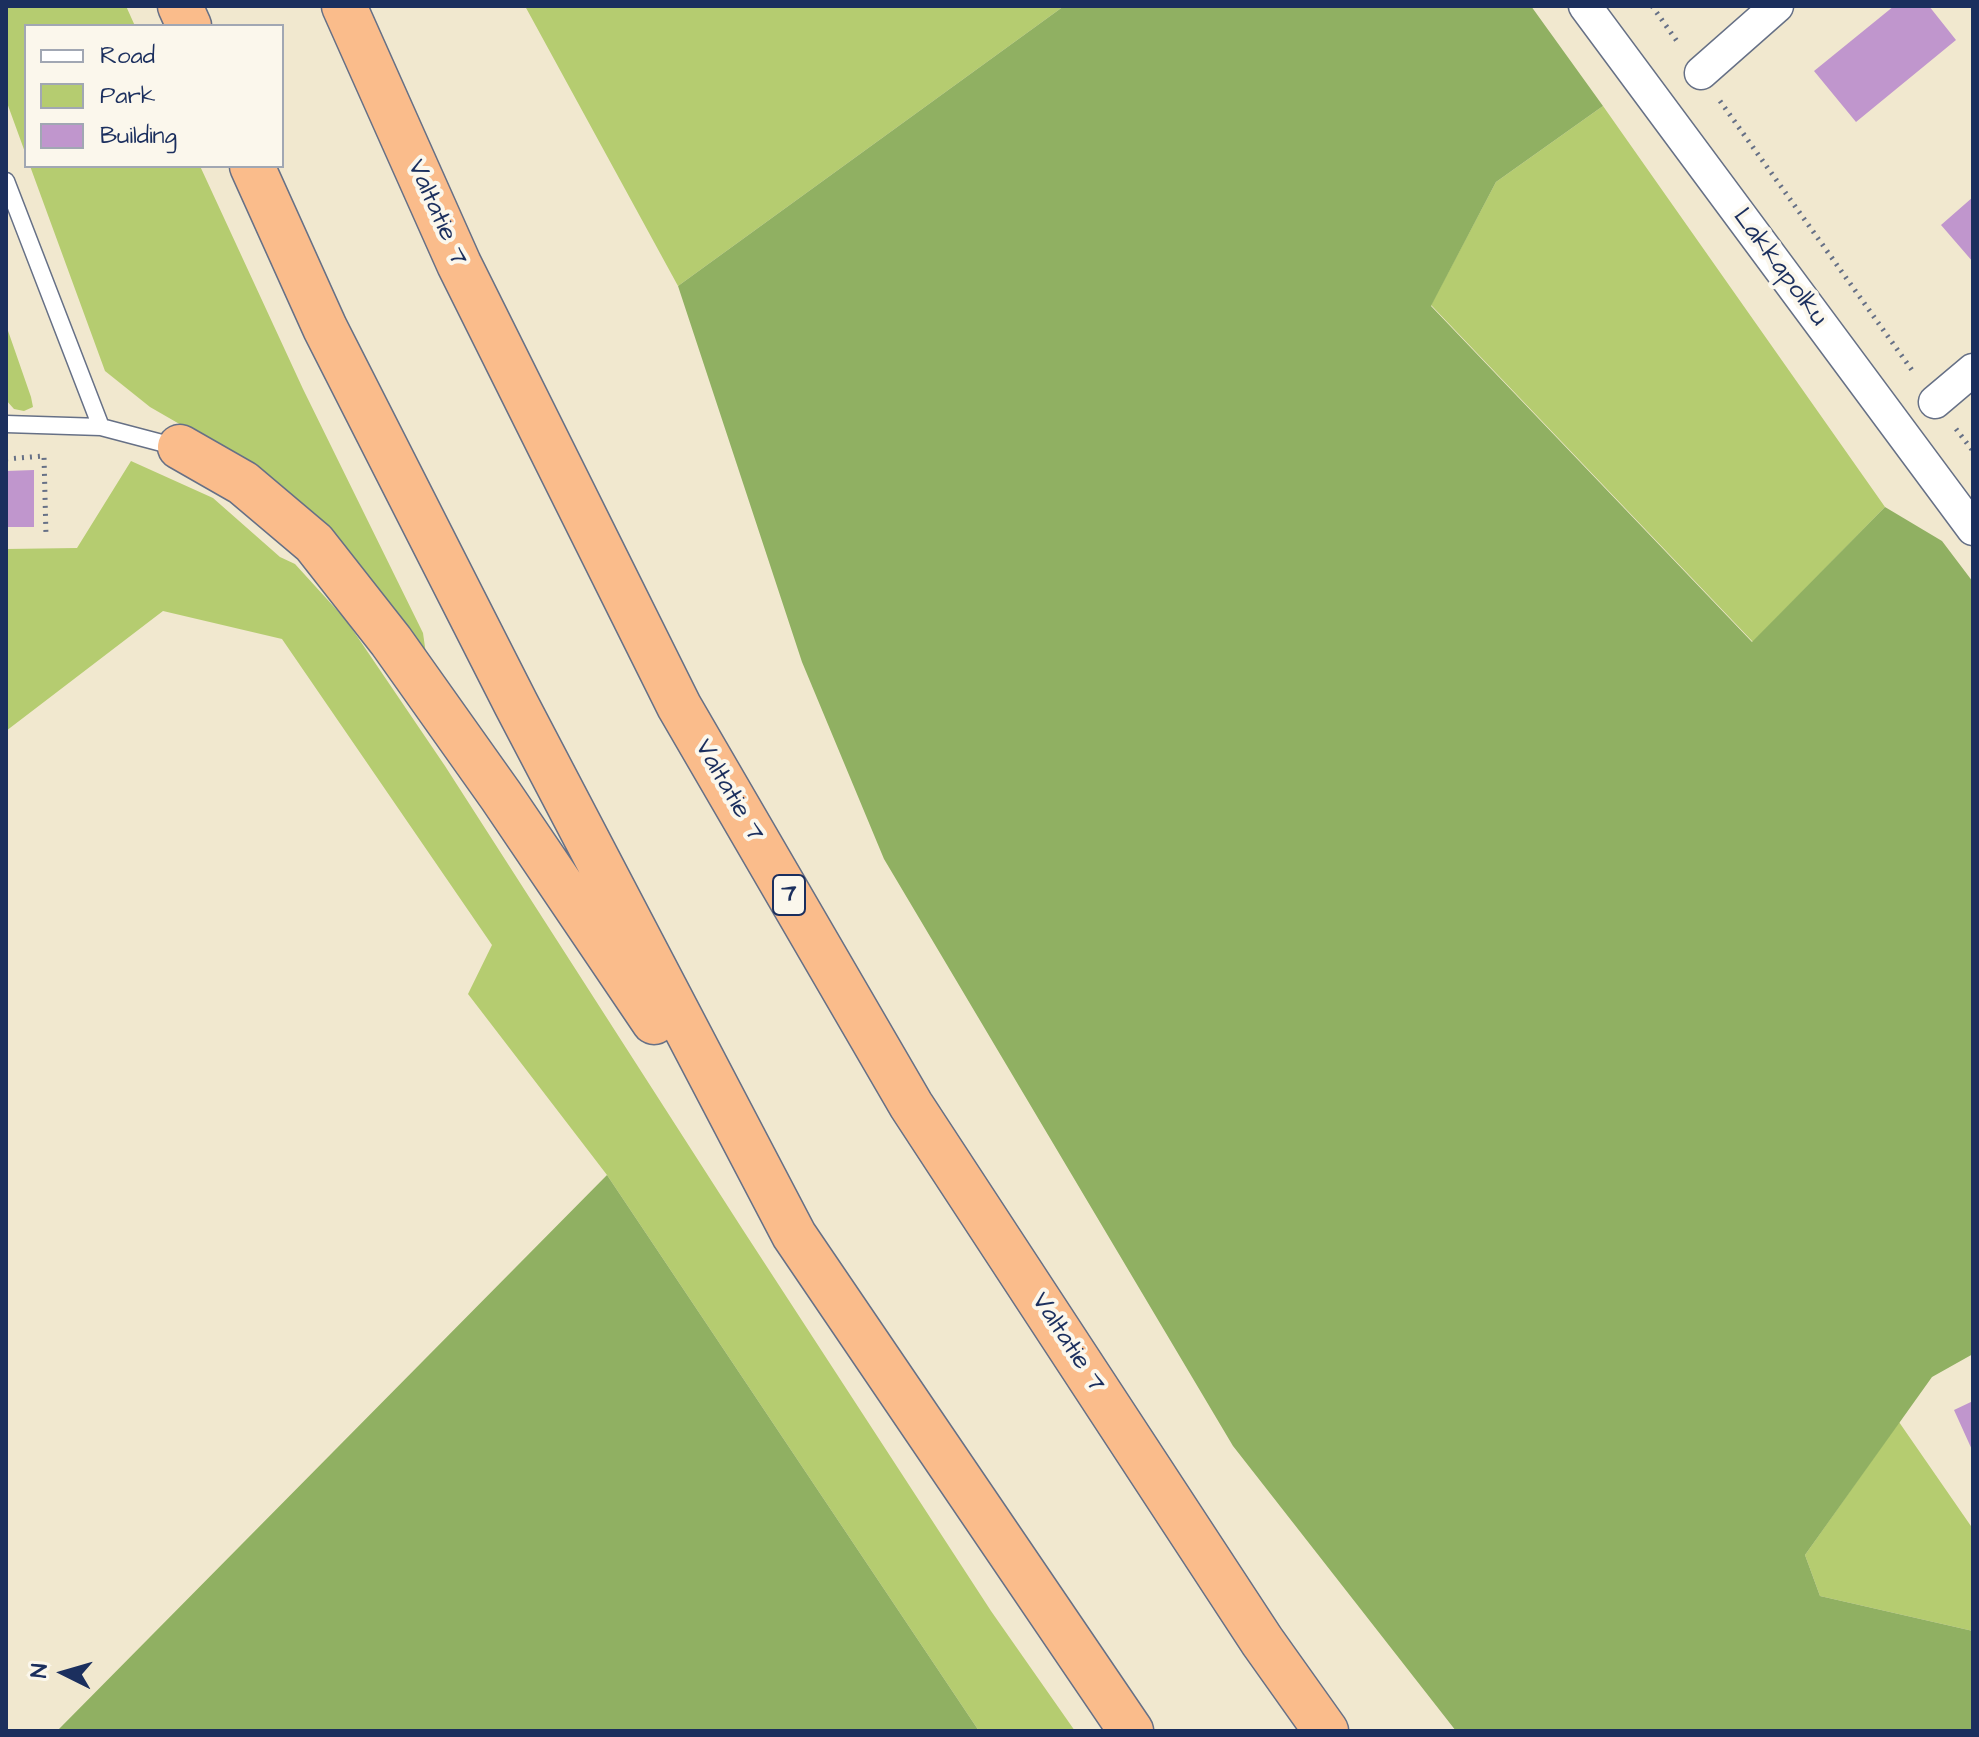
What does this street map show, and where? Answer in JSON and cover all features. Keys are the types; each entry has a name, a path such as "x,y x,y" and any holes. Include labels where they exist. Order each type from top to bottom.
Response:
{"highway":[{"name":"Valtatie 7","path":"344,6 459,264 679,706 911,1105 1262,1641 1326,1731"},
{"path":"253,168 332,342 516,704 794,1235"},
{"path":"180,447 243,483 314,543 391,641 624,976 794,1235 1131,1731"}],"street":[{"name":"Lakkapolku","path":"1585,6 1973,529"},
{"path":"1701,73 1777,6"},
{"path":"1935,402 1973,370"}],"lane":[{"path":"6,181 101,427"},
{"path":"6,424 101,427 180,447"}],"path":[{"path":"1652,6 1973,451"},
{"path":"6,459 44,456 46,536"}],"green space":[{"path":"6,6 126,6 134,24 24,24 24,150 6,100"},
{"path":"525,6 1064,6 678,286"},
{"path":"1064,6 1531,6 1603,106 1496,182 1431,306 1752,642 1885,507 1942,541 1973,582 1973,1354 1932,1377 1805,1555 1820,1596 1973,1631 1973,1731 1456,1731 1233,1446 884,859 802,662 678,286"},
{"path":"1603,106 1885,507 1753,642 1431,305 1496,182"},
{"path":"31,168 201,168 303,389 423,633 426,654 228,452 150,407 105,371"},
{"path":"6,325 31,397 33,407 24,411 14,409 6,400"},
{"path":"131,461 213,498 280,557 295,564 346,620 445,766 991,1611 1075,1731 979,1731 607,1175 468,994 492,945 282,639 163,611 6,731 6,549 77,548"},
{"path":"607,1175 979,1731 57,1731"},
{"path":"1899,1422 1973,1529 1973,1631 1820,1596 1805,1555"}],"building":[{"path":"1894,6 1929,6 1956,40 1856,122 1814,71"},
{"path":"1973,197 1973,262 1941,225"},
{"path":"34,470 34,527 6,527 6,471"},
{"path":"1973,1401 1973,1452 1954,1410"}]}
